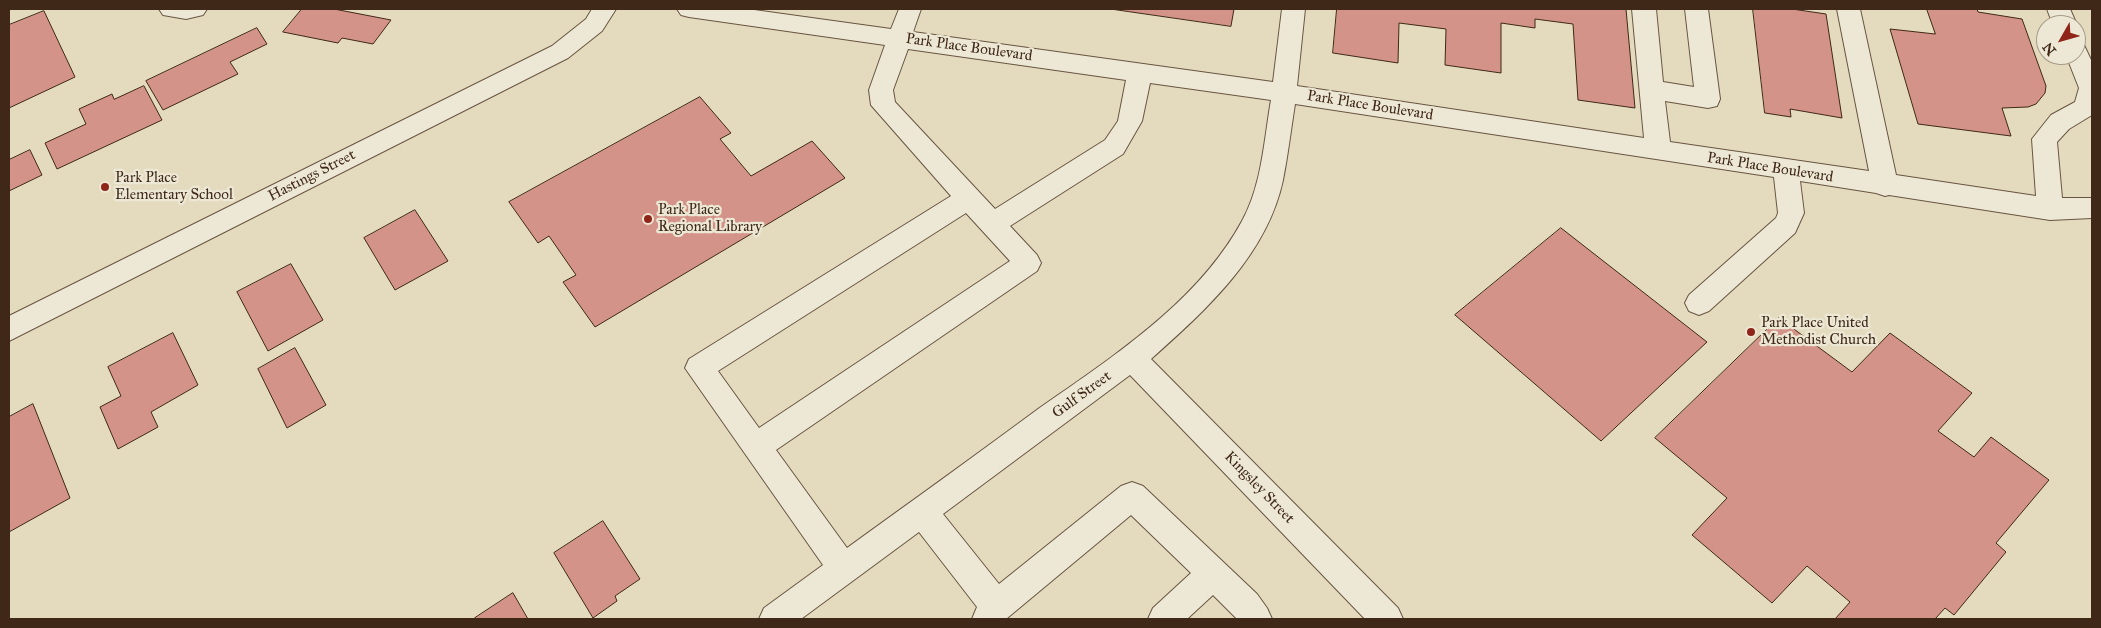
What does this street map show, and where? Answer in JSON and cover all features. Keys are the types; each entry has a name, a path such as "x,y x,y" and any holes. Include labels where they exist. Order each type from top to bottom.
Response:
{"street":[{"path":"171,9 186,11 195,9"},
{"name":"Hastings Street","path":"9,329 560,52 594,25 604,9"},
{"name":"Park Place Boulevard","path":"689,9 841,19 899,38 1284,93 1885,186 2050,209 2092,208"},
{"path":"756,447 1028,263 883,105 882,90 910,9"},
{"name":"Gulf Street","path":"775,619 1132,358 1189,308 1218,277 1254,225 1270,181 1284,93 1294,9"},
{"path":"1644,9 1658,150"},
{"path":"1652,90 1708,99 1696,9"},
{"path":"1848,9 1885,186"},
{"path":"2050,209 2044,139 2060,122 2086,107 2092,89 2082,65"},
{"path":"992,224 1114,147 1125,137 1132,121 1139,72"},
{"path":"1699,303 1786,225 1791,214 1786,170"},
{"path":"843,568 699,368 968,198"},
{"name":"Park Place Boulevard","path":"2050,209 2092,226"},
{"name":"Kingsley Street","path":"1132,358 1387,619"},
{"path":"922,512 992,612 1132,496 1246,606 1256,619"},
{"path":"1164,619 1213,574"}],"building":[{"path":"302,9 334,9 391,20 373,44 342,38 338,43 283,32"},
{"path":"1111,9 1234,9 1231,26"},
{"path":"1337,9 1626,9 1635,108 1578,100 1573,24 1535,19 1535,28 1501,23 1501,73 1445,65 1446,29 1399,23 1398,63 1333,53"},
{"path":"1753,9 1792,9 1826,14 1842,118 1790,109 1791,117 1765,113"},
{"path":"1927,9 1977,9 1978,12 2022,19 2036,58 2036,65 2038,65 2046,86 2045,93 2036,104 2028,107 2002,108 2011,136 1918,124 1890,29 1935,34"},
{"path":"44,11 75,77 9,108 9,25"},
{"path":"257,28 267,44 230,62 238,74 163,110 146,81"},
{"path":"144,86 162,120 57,169 45,143 86,124 79,109 112,94 114,99"},
{"name":"Park Place Regional Library","path":"700,97 731,133 720,139 751,176 812,141 845,178 595,327 563,282 576,275 549,236 538,243 509,202"},
{"path":"30,150 42,175 9,191 9,160"},
{"path":"415,210 448,261 395,290 364,238"},
{"path":"1561,228 1707,342 1601,441 1455,315"},
{"path":"291,264 323,320 268,351 237,292"},
{"name":"Park Place United Methodist Church","path":"1779,318 1852,372 1890,333 1972,393 1938,431 1974,457 1991,437 2049,480 1996,543 2006,552 1954,615 1945,608 1935,619 1835,619 1850,602 1807,566 1772,603 1692,535 1727,498 1655,438"},
{"path":"173,333 198,385 151,412 158,427 118,449 100,407 121,396 108,367"},
{"path":"295,348 326,405 287,428 258,369"},
{"path":"33,404 70,498 9,532 9,417"},
{"path":"603,521 640,579 615,596 617,601 593,618 554,553"},
{"path":"513,593 528,619 475,618"}],"place":[{"name":"Park Place Elementary School","path":"105,187"},
{"name":"Park Place Regional Library","path":"648,219"},
{"name":"Park Place United Methodist Church","path":"1751,332"}]}
